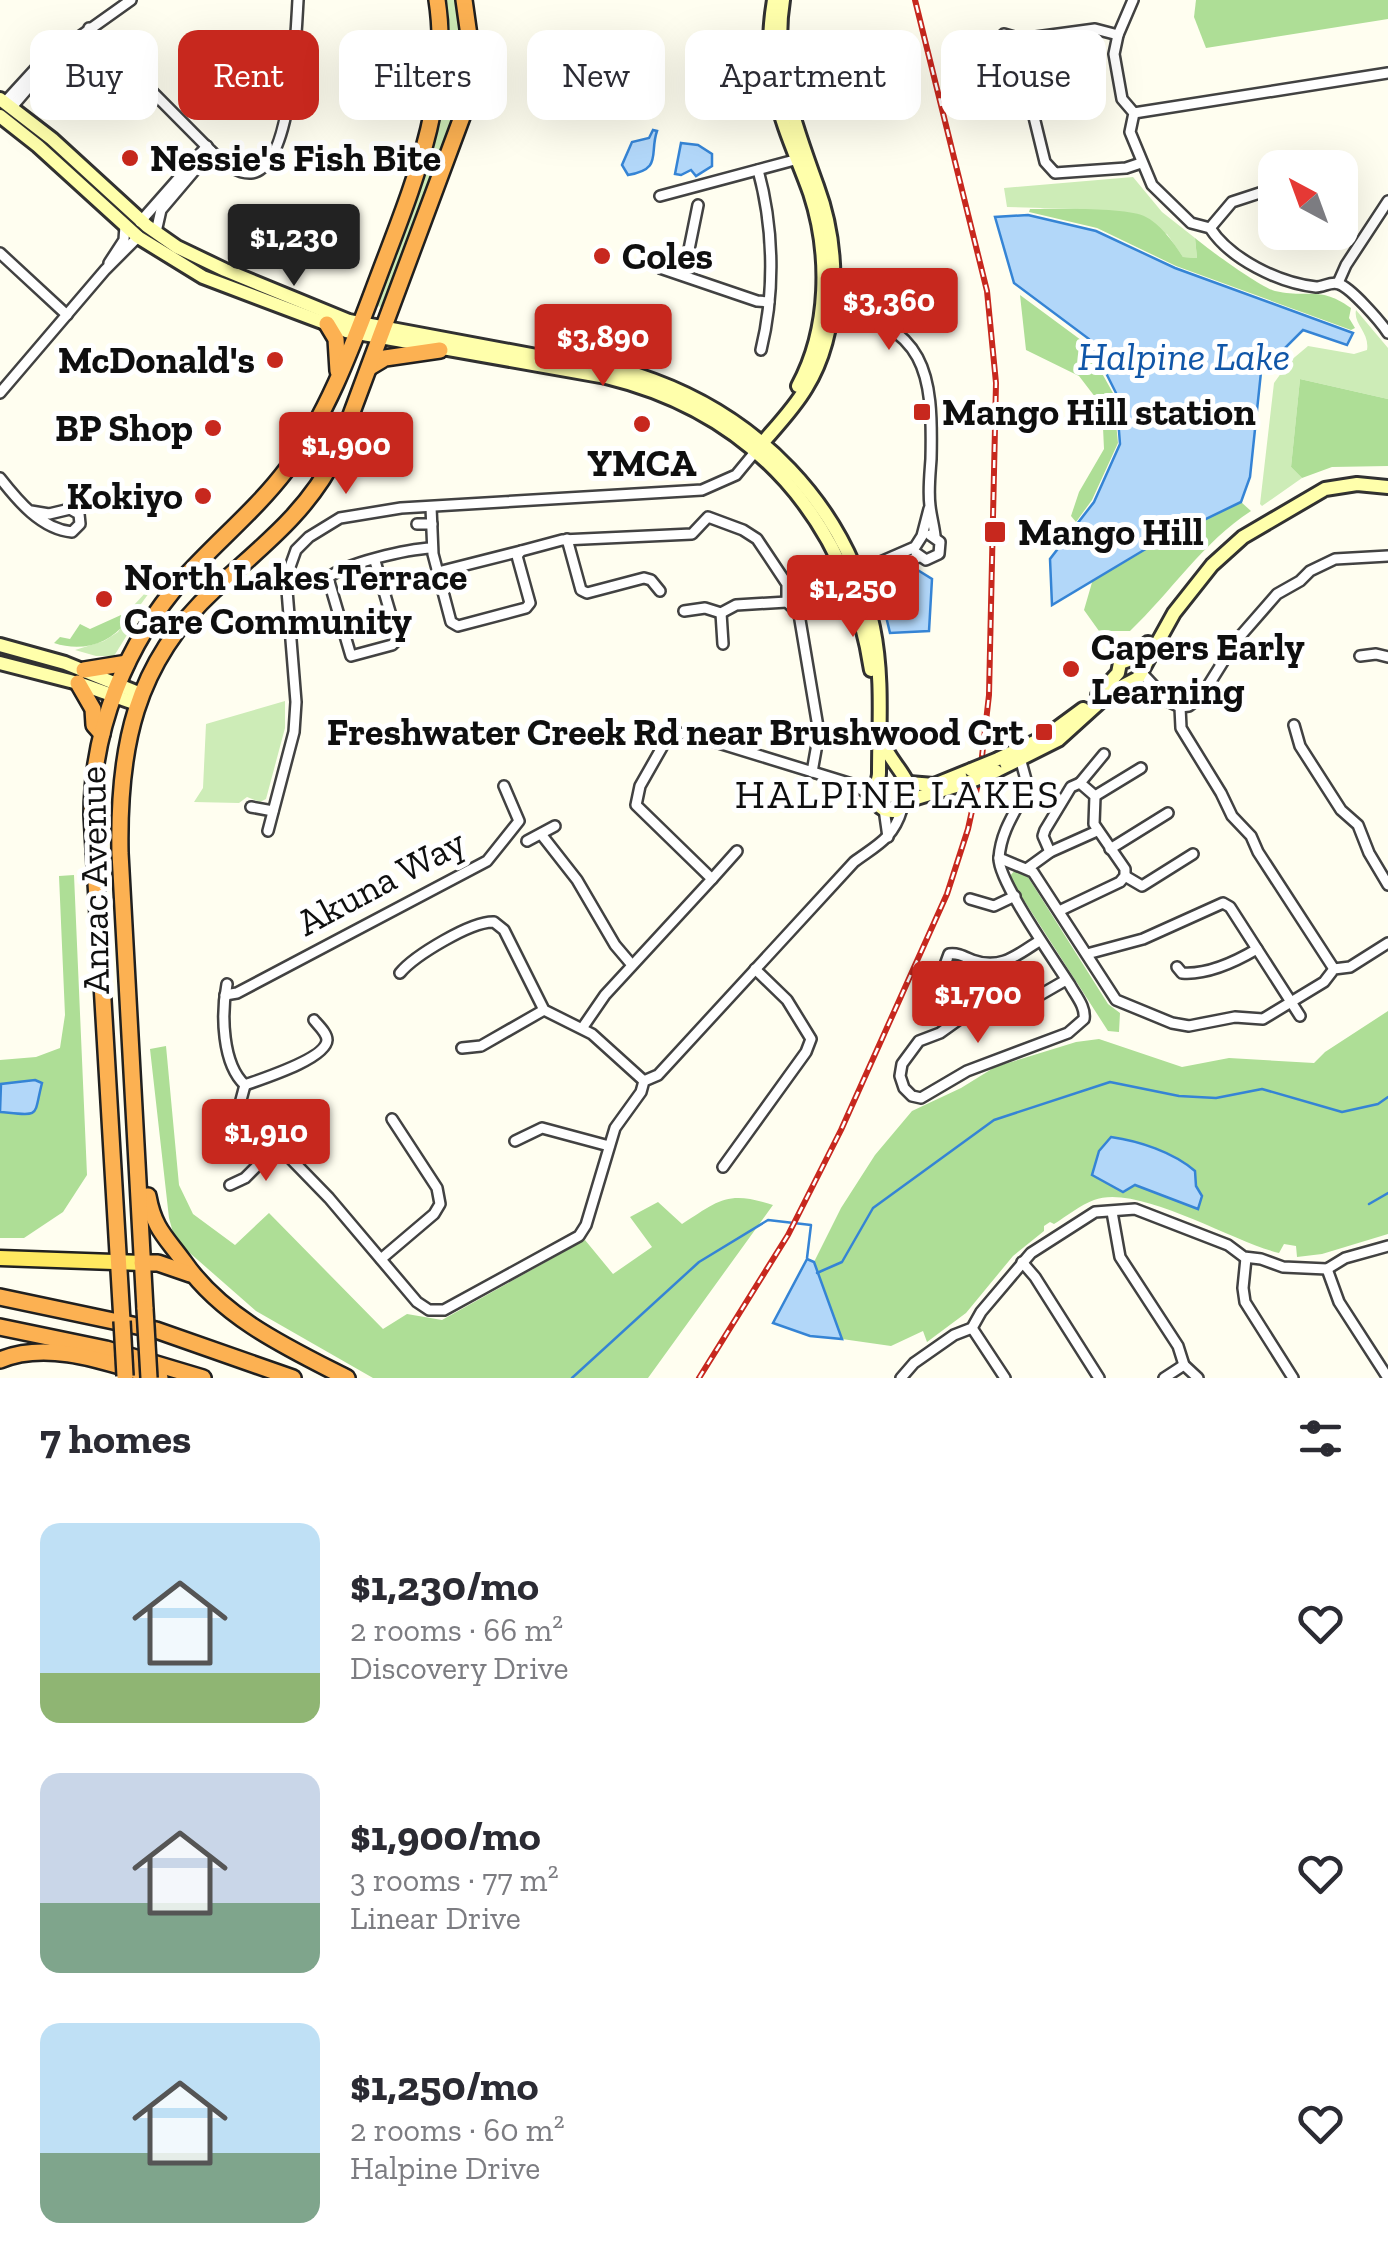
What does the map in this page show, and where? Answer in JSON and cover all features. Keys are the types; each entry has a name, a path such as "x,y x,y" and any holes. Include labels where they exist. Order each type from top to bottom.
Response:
{"highway":[{"name":"Anzac Avenue","path":"126,1377 94,854 92,793 102,734 116,690 154,616 174,590 248,516 287,468 312,431 340,375 428,137 440,42 437,0"},
{"name":"Anzac Avenue","path":"149,1378 120,854 123,760 139,699 161,654 191,613 276,538 316,490 336,455 465,109 472,57 464,0"},
{"path":"327,324 336,338 340,375"},
{"path":"370,367 385,358 440,350"},
{"path":"102,734 94,724 94,712 81,676 128,664"},
{"path":"94,854 120,854"},
{"path":"139,1185 147,1194 150,1212 161,1234 190,1274 254,1327 347,1378"},
{"path":"142,1263 158,1263 190,1274"},
{"path":"0,1297 156,1330 293,1378"},
{"path":"0,1327 106,1350 203,1378"},
{"path":"0,1360 24,1353 55,1354 98,1360 160,1378"}],"main road":[{"path":"774,0 770,37 772,79 801,158"},
{"path":"756,444 808,385 822,350 826,306 820,237 782,76 783,0"},
{"path":"3,110 52,138 140,229 203,277 327,324 440,350 640,386 699,411 756,444"},
{"path":"140,229 359,329"},
{"path":"382,334 638,375 702,401 812,494 835,529 876,648 881,739 879,804 906,805 1058,740 1132,673 1182,602 1219,557 1243,537 1325,490 1388,484"},
{"path":"0,645 139,699"},
{"path":"0,662 81,676"},
{"path":"881,739 904,779 906,805"},
{"path":"878,781 889,774 934,785 970,776"},
{"path":"0,1258 142,1263"}],"street":[{"path":"3,110 24,80 89,28 132,0"},
{"path":"89,28 209,148 231,167 246,173 261,170 269,161 284,127 298,0"},
{"path":"1133,0 1114,54 1122,96 1134,113 1130,132 1141,163 1164,200 1191,224 1210,228 1220,244 1276,279 1318,287 1338,283 1367,306 1388,333"},
{"path":"1106,31 1118,35"},
{"path":"1134,113 1388,73"},
{"path":"1035,120 1044,162 1055,173 1126,168 1141,163"},
{"path":"0,393 209,148"},
{"path":"105,270 124,240 160,210 209,148"},
{"path":"660,196 801,158"},
{"path":"758,170 765,194 771,270 761,350"},
{"path":"1210,228 1232,202 1258,194"},
{"path":"1338,283 1388,201"},
{"path":"684,274 698,205"},
{"path":"0,252 67,314"},
{"path":"660,268 769,302"},
{"path":"826,306 852,312 888,328 910,346 922,364 930,388 930,506 940,554 929,560 917,552"},
{"path":"268,831 294,732 296,702 286,578 296,550 340,518 431,507 696,491 728,479 756,444"},
{"path":"0,478 31,511 64,532 74,532 80,524 79,514 70,509 49,514 31,511"},
{"path":"917,552 930,506"},
{"path":"431,507 432,548 451,622 458,626 526,608 530,603 518,556 521,551"},
{"path":"438,572 567,540 692,534 708,517 743,530 758,539 787,584 787,602 799,614 819,742 812,772"},
{"path":"416,524 432,524"},
{"path":"922,536 935,536"},
{"path":"567,540 582,590 587,593 644,578 652,580 660,591"},
{"path":"375,560 398,639 392,646 351,656 328,578 375,560 432,548"},
{"path":"853,577 917,552"},
{"path":"1132,673 1180,707 1189,706 1201,697 1236,641 1277,594 1335,559 1388,556"},
{"path":"684,611 704,608 721,613 736,605 787,602"},
{"path":"721,613 723,644"},
{"path":"1360,656 1382,654 1388,658"},
{"path":"1180,707 1180,728 1232,816 1252,836 1258,852 1334,969"},
{"path":"1294,725 1300,746 1341,810 1358,825 1368,853 1388,885"},
{"path":"712,878 636,805 640,786 669,735 686,733 855,785 879,804 888,838"},
{"path":"1050,852 1044,840 1045,830 1071,787 1080,783 1104,754"},
{"path":"1019,756 1028,787 1007,823 1000,872 1037,931 1039,941 1066,980 1085,1012 1084,1019 1077,1028 968,1070 928,1095 912,1096 904,1088 900,1076 907,1054 919,1041 940,1034 961,1018 989,1016 1026,1003 1066,980"},
{"path":"1095,796 1141,768"},
{"path":"855,785 878,781"},
{"path":"1080,783 1095,796"},
{"name":"Akuna Way","path":"504,786 518,822 488,861 237,993 226,989 224,1026 234,1074 245,1086 243,1106 429,1310 452,1307 579,1236 586,1225 609,1146"},
{"path":"1059,910 1120,882 1125,876 1092,818 1095,796"},
{"path":"516,1141 542,1128 609,1146 618,1122 639,1095 644,1081 658,1075 854,862 881,846 906,805"},
{"path":"251,807 273,811"},
{"path":"1110,849 1168,813"},
{"path":"527,841 555,826"},
{"path":"1028,868 1050,852 1097,830"},
{"path":"540,834 578,880 615,945 632,965"},
{"path":"582,1027 605,995 737,851"},
{"path":"1125,876 1142,886 1193,854"},
{"path":"999,858 1028,868 1116,1000 1179,1025 1199,1025 1235,1016 1263,1019 1327,981 1334,969"},
{"path":"970,898 994,906 1015,896"},
{"path":"1088,954 1143,939 1220,903 1230,907 1296,1001 1300,1016"},
{"path":"400,974 413,959 480,924 494,922 504,930 544,1010 582,1027 644,1081"},
{"path":"961,1018 954,1006 935,992 949,954 955,952 978,962 1002,964 1039,941"},
{"path":"1334,969 1350,967 1388,942"},
{"path":"1176,966 1182,973 1194,974 1257,950"},
{"path":"723,1168 811,1040 810,1032 787,1000 755,969"},
{"path":"462,1048 481,1046 544,1010"},
{"path":"245,1086 296,1066 321,1050 327,1039 314,1020"},
{"path":"380,1259 434,1214 441,1198 392,1120"},
{"path":"230,1185 245,1178 278,1145"},
{"path":"901,1378 914,1363 954,1335 972,1328 1022,1262 1090,1214 1135,1209 1228,1245 1246,1258 1260,1258 1283,1267 1327,1268 1345,1258 1388,1246"},
{"path":"1112,1212 1118,1252 1178,1346 1184,1366 1198,1378"},
{"path":"1246,1258 1245,1302 1293,1378"},
{"path":"1022,1262 1099,1378"},
{"path":"1327,1268 1336,1296 1388,1378"},
{"path":"972,1328 1004,1378"},
{"path":"1164,1378 1184,1366"}],"green space":[{"path":"442,0 459,0 465,30 439,30"},
{"path":"1196,0 1388,0 1388,19 1206,48 1194,17"},
{"path":"430,120 453,120 428,196 381,307 374,305 426,166"},
{"path":"1133,177 1162,212 1195,238 1197,258 1183,257 1167,234 1079,209 1007,207 1004,188"},
{"path":"1105,210 1144,216 1161,229 1183,257 1197,258 1195,238 1268,288 1340,301 1351,308 1349,318 1355,328 1351,330 1176,266 1097,228 1029,212"},
{"path":"1020,295 1085,343 1113,393 1118,443 1092,500 1076,522 1071,516 1079,492 1104,449 1102,406 1079,376 1026,350"},
{"path":"1356,310 1388,348 1388,399 1300,379 1291,467 1302,478 1262,506 1274,383 1289,362 1308,346 1354,354 1367,350"},
{"path":"1300,379 1388,399 1388,466 1332,467 1302,478 1291,467"},
{"path":"1241,502 1251,511 1202,552 1130,631 1099,631 1084,610 1093,579"},
{"path":"162,575 141,604 114,656 75,650 118,632 134,605"},
{"path":"121,615 127,621 103,641 74,647 54,643 60,637 70,639 80,624 90,629"},
{"path":"285,701 285,728 266,799 194,802 203,788 206,724"},
{"path":"1016,869 1028,877 1108,1004 1120,1013 1119,1032 1108,1031 1009,877"},
{"path":"74,875 87,1175 63,1212 24,1238 0,1238 0,1060 36,1057 60,1048 65,1015 59,876"},
{"path":"1388,1011 1388,1234 1322,1254 1297,1257 1296,1246 1284,1244 1279,1253 1159,1206 1112,1197 1094,1200 1044,1226 1044,1231 1013,1256 966,1313 927,1342 923,1331 891,1346 842,1339 814,1262 841,1208 875,1155 912,1111 995,1067 1076,1042 1099,1039 1182,1067 1229,1058 1314,1063","holes":["1194,1171 1198,1209 1135,1185"]},
{"path":"166,1046 179,1185 193,1214 235,1245 269,1213 383,1329 407,1314 442,1320 585,1240 613,1274 652,1247 630,1217 658,1202 682,1224 724,1200 745,1198 773,1205 648,1378 373,1378 256,1311 175,1240 169,1218 150,1049"}],"water":[{"path":"653,130 657,131 650,165 628,175 622,165 632,142 649,138"},
{"path":"681,143 698,145 712,154 712,166 696,176 691,170 675,174"},
{"name":"Halpine Lake","path":"1028,215 1096,231 1175,268 1353,333 1347,345 1303,330 1261,372 1250,477 1241,502 1154,544 1052,605 1050,559 1094,502 1120,444 1116,393 1089,339 1014,283 995,217"},
{"path":"916,569 932,579 929,631 890,633 878,583 904,570"},
{"path":"35,1080 42,1083 33,1112 0,1112 1,1084"},
{"path":"1111,1137 1155,1148 1195,1171 1196,1186 1202,1196 1198,1209 1135,1185 1123,1192 1092,1175 1099,1151"},
{"path":"807,1259 814,1262 842,1339 810,1336 773,1323"}],"waterway":[{"path":"817,1273 842,1262 873,1208 994,1120 1110,1082 1179,1096 1216,1098 1262,1089 1342,1112 1378,1104 1388,1097"},
{"path":"1369,1204 1388,1193"},
{"path":"572,1378 699,1262 768,1220 811,1225 807,1258"}],"railway":[{"path":"699,1378 788,1235 841,1130 947,894 968,829 980,774 989,695 996,383 987,291 915,0"}],"place":[{"name":"Nessie's Fish Bite","path":"130,158"},
{"name":"Coles","path":"602,256"},
{"name":"McDonald's","path":"275,360"},
{"name":"Mango Hill station","path":"922,412"},
{"name":"YMCA","path":"642,424"},
{"name":"BP Shop","path":"213,428"},
{"name":"Kokiyo","path":"203,496"},
{"name":"Mango Hill","path":"995,532"},
{"name":"North Lakes Terrace Care Community","path":"104,599"},
{"name":"Capers Early Learning","path":"1071,669"},
{"name":"Freshwater Creek Rd near Brushwood Crt","path":"1044,732"}],"district":[{"name":"HALPINE LAKES","path":"898,794"}]}
